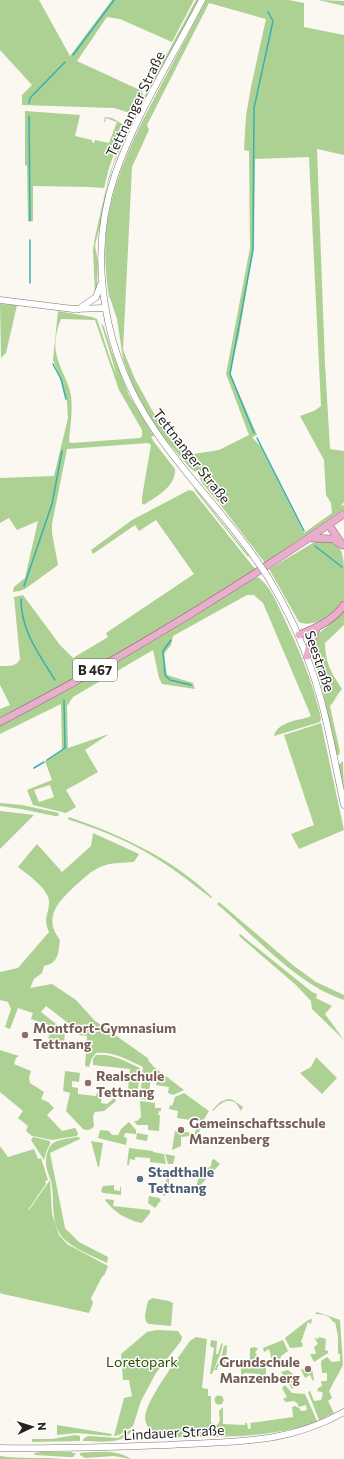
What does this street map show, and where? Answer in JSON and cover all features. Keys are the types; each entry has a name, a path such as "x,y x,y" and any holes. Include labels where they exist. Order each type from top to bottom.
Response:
{"main road":[{"name":"Tettnanger Straße","path":"202,0 137,122 114,177 107,207 103,236 102,278 105,308 108,324 122,368 141,410 154,430 227,521 268,577"},
{"path":"78,309 96,297 102,278"},
{"path":"0,300 78,309 105,308"},
{"name":"B 467","path":"0,722 96,670 154,636 310,538 344,514"},
{"path":"329,524 343,547"},
{"path":"310,538 333,539 343,547"},
{"name":"Seestraße","path":"268,577 288,612 307,656 321,701 344,805"},
{"path":"299,635 317,627 334,616 344,605"},
{"path":"307,656 317,627"},
{"name":"Lindauer Straße","path":"0,1448 104,1447 256,1440 285,1436 305,1430 344,1412"}],"green space":[{"path":"0,0 39,0 70,56 112,0 194,0 172,42 120,19 107,17 77,61 142,91 143,96 130,113 114,108 22,105 22,95 32,85 0,50"},
{"path":"196,0 199,0 141,106 134,112 144,97"},
{"path":"206,0 289,0 304,3 304,27 344,35 344,155 317,149 325,364 330,449 344,451 344,502 341,506 344,505 344,509 265,563 202,483 200,478 201,474 190,468 157,430 133,387 123,359 117,319 109,297 107,281 105,258 106,234 113,195 125,159 141,124","holes":["209,3 266,19 246,116 244,150 249,151 250,248 226,374 249,435 219,450 187,455 153,412 135,379 123,350 132,167 149,130 147,125","309,157 321,406 314,411 300,416 324,460 326,495 331,503 332,513 304,533 261,447 252,437 257,435 230,373 239,335 254,245 255,159"]},
{"path":"318,0 344,1 344,6"},
{"path":"25,111 80,115 75,136 92,140 94,143 95,140 109,143 117,122 106,118 104,122 105,117 112,118 124,125 109,168 104,188 33,186 33,221 28,221 27,166 25,165"},
{"path":"126,127 125,137 113,166 107,187 102,218 95,245 98,263 97,286 95,294 93,250 95,237 109,176"},
{"path":"0,304 17,305 6,353 1,358"},
{"path":"58,311 97,319 117,376 101,323 104,327 129,395 154,436 151,437 154,442 175,469 174,475 169,486 165,490 144,505 142,503 142,497 151,445 148,443 67,449 52,524 52,533 58,565 25,589 13,592 14,587 25,578 38,521 17,530 9,518 0,523 0,478 54,476 68,418 67,402 62,383 53,360","holes":["61,319 95,320 119,390 142,430 142,436 140,438 69,442 72,402 70,390 57,358 55,348 57,331"]},
{"path":"193,488 249,556 248,557"},
{"path":"189,490 193,491 255,569 129,647 0,719 0,709 10,705 0,685 0,666 14,665 20,659 14,597 23,595 60,645 73,658 108,637 106,633 194,574 156,520 139,531 135,525 93,554 91,550 132,520"},
{"path":"318,540 333,542 341,550 344,562 344,599 337,609 325,618 305,624 299,622 269,569"},
{"path":"258,577 273,595 300,653 310,679 318,705 321,718 320,722 274,736 276,731 284,724 311,716 263,603 254,595 247,595 173,636 171,645 164,654 167,675 193,683 195,689 162,684 159,678 153,650 73,697 67,706 68,748 109,734 85,750 98,772 66,790 76,807 66,813 33,805 27,790 52,780 45,761 62,750 61,704 0,734 0,726","holes":["50,785 54,797 39,802 34,790"]},
{"path":"344,611 344,625 325,643 326,657 330,668 342,689 330,706 340,752 338,755 336,754 313,646 318,634"},
{"path":"321,723 344,830 299,849 291,834 314,825 284,735"},
{"path":"343,761 344,791 338,765"},
{"path":"0,803 22,805 59,813 58,816 55,816 0,806"},
{"path":"0,811 34,815 0,849"},
{"path":"69,817 127,840 163,859 197,883 212,897 211,898 172,869 138,848 116,837 70,820 68,819"},
{"path":"93,833 139,854 134,862 104,865 90,873 59,903 53,917 55,932 60,940 57,957 49,965 44,966 42,973 34,979 30,988 52,984 76,1000 95,1021 149,1059 148,1060 154,1067 184,1090 173,1095 168,1093 169,1087 156,1085 157,1079 151,1078 148,1098 153,1100 140,1099 143,1067 108,1053 96,1053 92,1058 89,1067 85,1066 87,1036 79,1035 76,1029 46,1006 41,1012 65,1031 64,1044 48,1039 52,1026 31,1019 33,1013 18,1008 10,1029 5,1027 11,1009 8,1002 0,1000 0,972 18,968 49,932 46,921 49,899 43,888 18,867 37,844 62,872 91,846"},
{"path":"219,902 294,966 316,982 344,995 344,1000 327,993 293,971 217,904"},
{"path":"240,934 312,992 317,994 316,998 332,1006 325,1014 344,1040 312,1009 311,1001 296,985 239,936"},
{"path":"0,1050 19,1056 16,1058 14,1064 31,1071 29,1078 30,1083 44,1092 41,1099 48,1102 54,1108 47,1115 62,1131 75,1128 78,1133 77,1136 52,1140 32,1136 26,1131 28,1126 18,1118 23,1111 0,1092"},
{"path":"96,1055 107,1055 140,1068 138,1090 128,1089 130,1069 93,1065 93,1059"},
{"path":"316,1057 337,1078 322,1094 300,1073 311,1067"},
{"path":"65,1071 80,1073 79,1082 72,1081 72,1087 78,1088 78,1094 96,1096 98,1090 102,1095 101,1103 107,1104 114,1098 116,1101 104,1111 95,1112 93,1116 94,1126 91,1129 83,1129 66,1111 70,1093 63,1091"},
{"path":"184,1093 209,1111 203,1121 198,1135 181,1137 181,1146 172,1150 175,1131 195,1133 197,1121 177,1118 178,1111 169,1109 170,1105 172,1106 175,1097"},
{"path":"228,1099 233,1100 243,1107 241,1111 236,1103 232,1101 223,1102 213,1111 212,1110 220,1102"},
{"path":"140,1101 155,1103 155,1108 161,1108 158,1115 160,1115 159,1131 148,1130 148,1125 137,1125 134,1121 137,1121 141,1117"},
{"path":"129,1122 136,1130 136,1134 125,1133 124,1137 127,1138 126,1145 98,1138 100,1130 109,1131 112,1135 118,1135 121,1129"},
{"path":"137,1133 148,1135 147,1141 136,1139"},
{"path":"33,1137 50,1141 44,1160 31,1140"},
{"path":"79,1137 80,1139 50,1153 65,1228 79,1242 108,1257 107,1263 81,1251 69,1243 60,1234 55,1223 52,1186 47,1170 46,1158 48,1150 53,1143 59,1140"},
{"path":"91,1141 103,1143 99,1167 98,1167"},
{"path":"0,1146 8,1157 34,1149 38,1159 41,1158 48,1180 45,1181 46,1184 28,1210 50,1180 52,1214 59,1235 67,1244 108,1266 91,1298 93,1303 89,1313 0,1293"},
{"path":"129,1148 164,1154 166,1164 150,1162 150,1158 135,1157 135,1160 130,1159 129,1165 127,1165"},
{"path":"165,1154 175,1156 173,1164 168,1164"},
{"path":"214,1159 220,1164 196,1190 195,1189 200,1176 211,1166 212,1160"},
{"path":"167,1173 170,1173 170,1189 164,1196 163,1185 166,1184"},
{"path":"114,1185 114,1190 120,1191 121,1187 121,1195 103,1193 101,1191 103,1186"},
{"path":"149,1196 159,1198 161,1200 155,1208 148,1203"},
{"path":"105,1200 114,1200 113,1206 150,1210 150,1213 142,1223 136,1222 116,1212"},
{"path":"152,1298 173,1303 171,1326 149,1324 146,1322 145,1315 148,1301"},
{"path":"326,1315 340,1320 343,1365 329,1391 332,1398 328,1401 334,1413 319,1420 308,1392 310,1391 314,1401 321,1400 323,1394 322,1392 317,1391 318,1388 322,1386 321,1381 327,1381 327,1373 322,1373 321,1361 327,1357 332,1362 340,1361 340,1354 338,1354 338,1336 335,1322 333,1322"},
{"path":"312,1319 311,1324 308,1322 301,1342 303,1344 302,1347 290,1348 285,1338 308,1320"},
{"name":"Loretopark","path":"157,1330 178,1331 182,1337 181,1341 156,1373 141,1401 133,1426 119,1435 114,1436 124,1398 132,1396 129,1380 123,1380 121,1354 147,1332"},
{"path":"196,1337 207,1339 202,1388 208,1389 208,1396 211,1396 211,1423 217,1425 219,1423 219,1411 223,1407 223,1424 245,1425 245,1423 247,1423 248,1429 251,1428 250,1423 293,1417 292,1407 295,1406 301,1411 307,1410 306,1405 299,1407 294,1401 286,1402 283,1399 287,1397 282,1388 285,1385 292,1393 305,1394 317,1421 284,1431 236,1436 176,1437 164,1436 152,1431 147,1426 145,1417 151,1399 190,1341"},
{"path":"319,1337 326,1339 325,1350 328,1351 328,1353 314,1362 310,1354 316,1354 314,1347 318,1344 315,1338 318,1339"},
{"path":"211,1340 217,1341 216,1354 218,1354 221,1344 223,1343 220,1355 212,1374 210,1374 214,1348 210,1346"},
{"path":"283,1340 288,1351 281,1356 279,1363 288,1362 286,1365 274,1368 269,1349 264,1352 263,1348"},
{"path":"227,1345 226,1366 218,1366 217,1370 214,1370 221,1358 224,1346"},
{"path":"255,1347 258,1349 255,1352 261,1361 262,1366 266,1365 266,1379 260,1379 260,1374 244,1373 243,1376 241,1376 241,1363 247,1363 250,1360 250,1348"},
{"path":"312,1368 313,1381 310,1375 305,1378 301,1370"},
{"path":"288,1370 293,1374 296,1381 291,1383 292,1389 281,1372"},
{"path":"217,1396 221,1396 223,1400 221,1404 217,1404 215,1402 215,1398"},
{"path":"57,1425 112,1434 111,1436 77,1433 57,1435"},
{"path":"133,1428 124,1438 118,1440 104,1442 83,1441 83,1439 88,1436 118,1438"},
{"path":"75,1435 80,1436 80,1441 32,1442 32,1439 52,1439"},
{"path":"113,1452 131,1459 114,1456 85,1458 80,1455 80,1453"},
{"path":"34,1453 76,1453 73,1457 69,1457 35,1455"},
{"path":"0,1456 48,1458 64,1459 0,1459"}],"waterway":[{"path":"73,55 114,0"},
{"path":"254,433 230,374 253,250 254,108 273,21 268,12"},
{"path":"29,103 30,98 65,62"},
{"path":"29,116 30,221"},
{"path":"30,240 30,283"},
{"path":"53,364 61,379 66,399"},
{"path":"257,438 304,531"},
{"path":"24,586 52,504 62,451"},
{"path":"315,546 342,567"},
{"path":"21,599 24,622 32,642 55,680"},
{"path":"171,640 163,651 165,675 170,680 191,685"},
{"path":"47,760 65,748 64,700"},
{"path":"34,768 44,762"}],"place":[{"name":"Montfort-Gymnasium Tettnang","path":"25,1035"},
{"name":"Realschule Tettnang","path":"88,1083"},
{"name":"Gemeinschaftsschule Manzenberg","path":"181,1130"},
{"name":"Stadthalle Tettnang","path":"140,1179"},
{"name":"Grundschule Manzenberg","path":"308,1369"}]}
